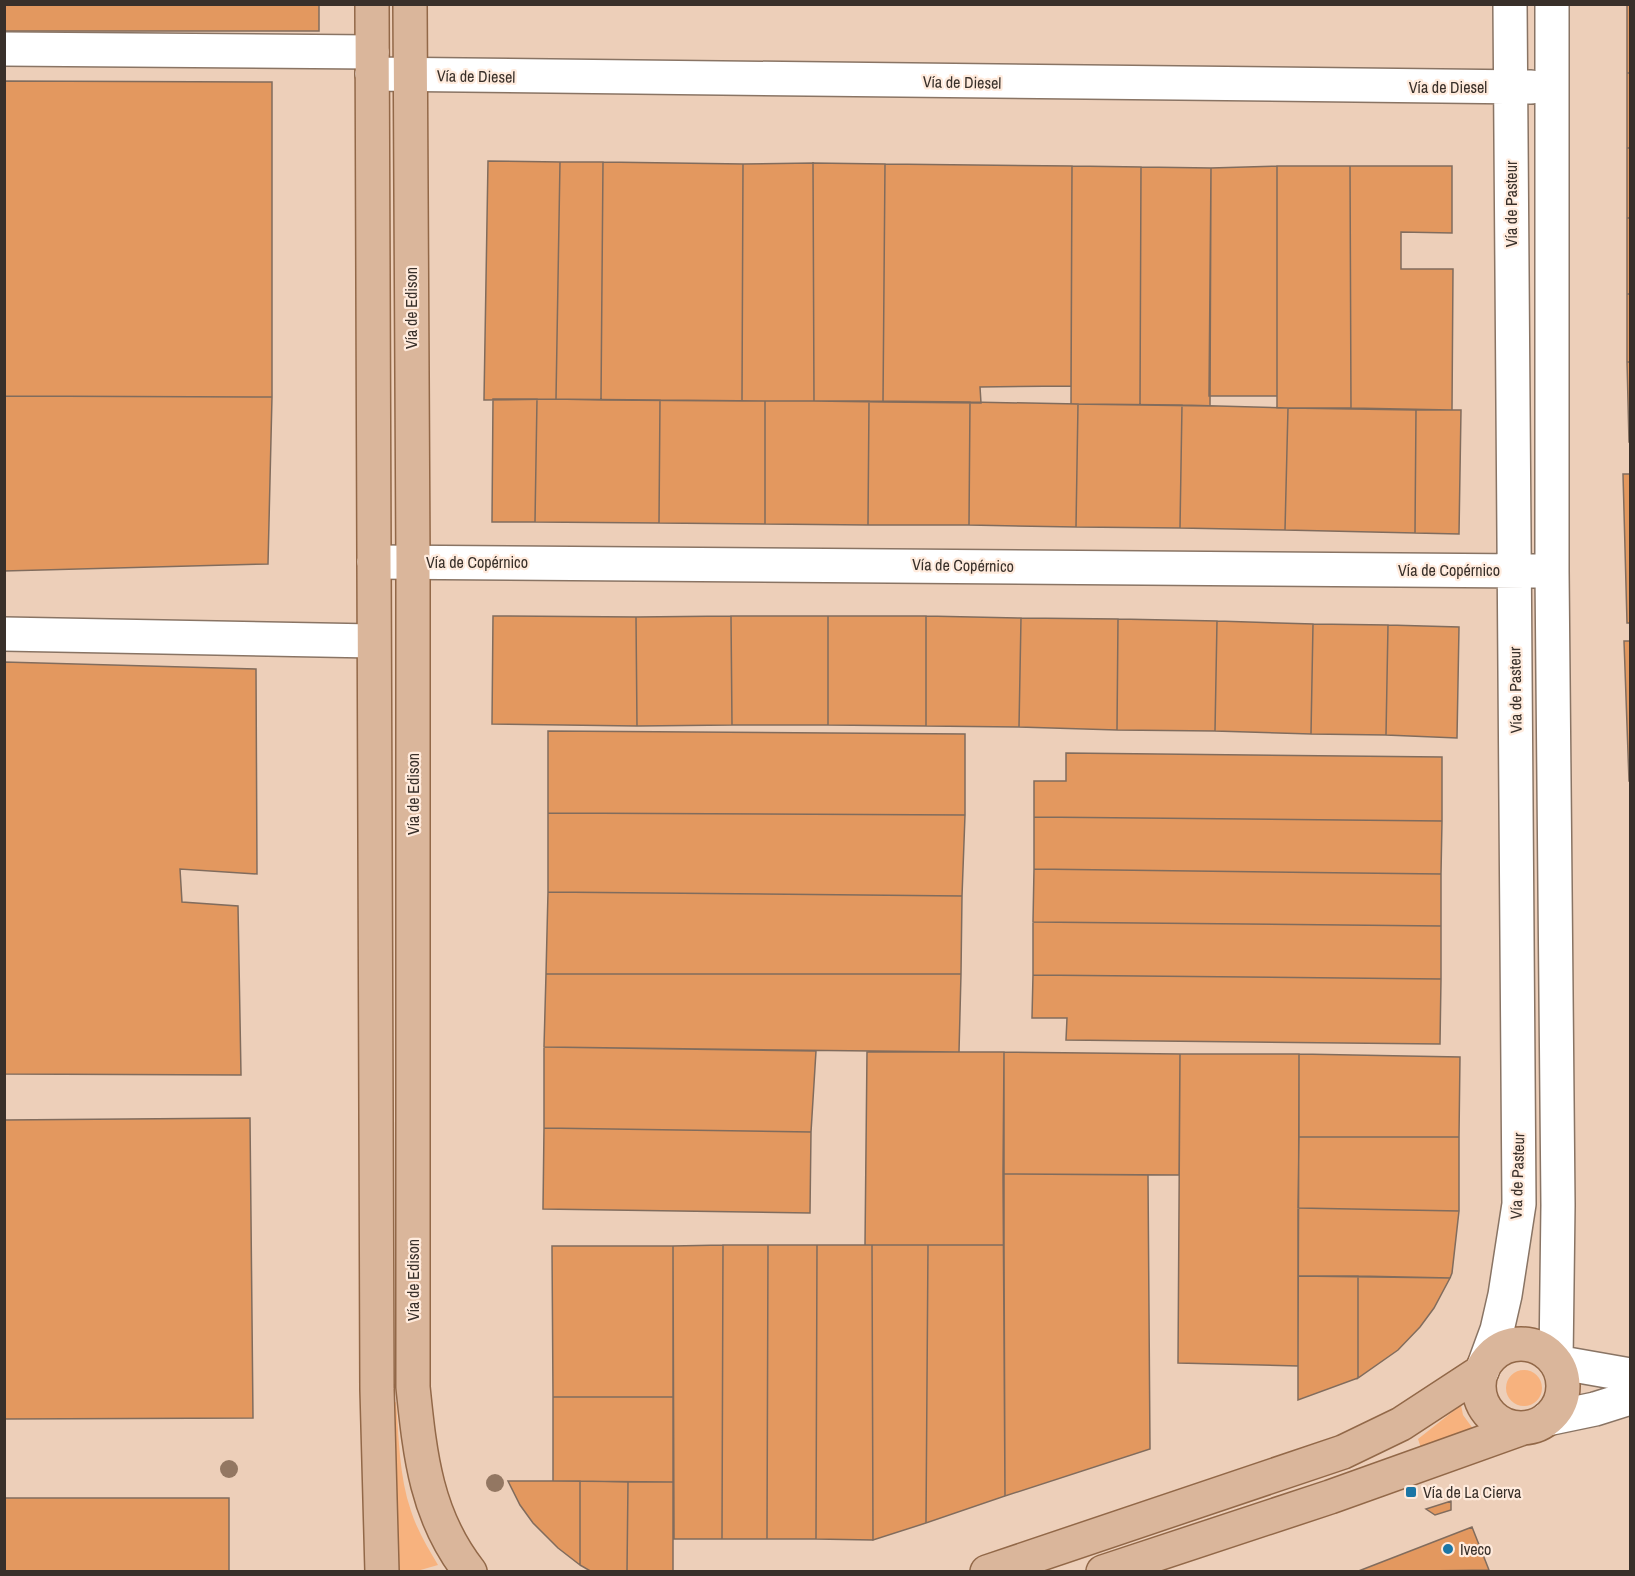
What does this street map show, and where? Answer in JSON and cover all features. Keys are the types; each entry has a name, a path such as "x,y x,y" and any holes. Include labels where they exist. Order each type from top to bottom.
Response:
{"main road":[{"path":"372,4 377,1389 382,1572"},
{"name":"Vía de Edison","path":"410,4 413,1387 420,1456 430,1492 441,1526 470,1572"},
{"path":"1103,1572 1330,1497 1535,1424 1556,1410 1563,1386 1561,1374 1556,1362 1547,1353 1536,1347 1522,1344 1510,1345 1498,1351 1488,1360 1482,1371 1479,1385 1481,1398 1487,1411 1509,1427 1535,1424"},
{"path":"987,1572 1343,1452 1401,1424 1482,1371"}],"street":[{"name":"Vía de Pasteur","path":"1482,1371 1503,1306 1519,1204 1510,4"},
{"path":"1552,4 1552,572 1558,1205 1556,1362 1630,1375"},
{"name":"Vía de Diesel","path":"4,49 372,63 410,74 1510,88 1552,86"},
{"name":"Vía de Copérnico","path":"374,561 1552,572"},
{"path":"4,634 373,641"},
{"path":"1535,1424 1630,1398"}],"shaded area":[{"path":"5,5 1630,5 1630,1571 5,1571"},
{"path":"1524,1370 1537,1375 1542,1388 1537,1401 1524,1406 1511,1401 1506,1388 1511,1375"},
{"path":"396,1402 400,1457 407,1498 416,1525 438,1565 417,1571 393,1571 393,1403"},
{"path":"1461,1405 1463,1415 1474,1430 1421,1448 1418,1439"}],"building":[{"path":"4,4 319,4 319,31 4,31"},
{"path":"1627,4 1630,4 1630,73 1627,73"},
{"path":"1627,73 1630,73 1630,148 1627,148"},
{"path":"4,81 272,82 272,397 4,396"},
{"path":"1627,148 1630,148 1630,218 1627,218"},
{"path":"488,161 560,162 556,399 484,400"},
{"path":"560,162 603,162 601,400 556,399"},
{"path":"603,162 743,164 742,401 601,400"},
{"path":"813,163 814,401 742,401 743,164"},
{"path":"813,163 885,164 883,402 814,401"},
{"path":"885,164 1072,166 1071,386 980,387 981,403 883,402"},
{"path":"1072,166 1141,167 1140,405 1071,404"},
{"path":"1277,166 1350,166 1351,408 1277,408"},
{"path":"1277,166 1277,396 1209,396 1211,168"},
{"path":"1350,166 1452,166 1452,233 1401,232 1401,269 1453,269 1452,410 1351,408"},
{"path":"1141,167 1211,168 1210,406 1140,405"},
{"path":"1627,218 1630,218 1630,294 1627,294"},
{"path":"1627,294 1630,294 1630,362 1627,362"},
{"path":"1627,362 1630,362 1630,442 1629,442"},
{"path":"4,396 272,397 268,564 4,571"},
{"path":"493,399 537,399 535,522 492,522"},
{"path":"537,399 660,400 659,523 535,522"},
{"path":"660,400 765,401 765,524 659,523"},
{"path":"765,401 869,401 868,525 765,524"},
{"path":"869,401 970,402 969,525 868,525"},
{"path":"970,402 1078,404 1076,527 969,525"},
{"path":"1078,404 1182,405 1180,528 1076,527"},
{"path":"1182,405 1288,408 1285,530 1180,528"},
{"path":"1288,408 1416,410 1415,533 1285,530"},
{"path":"1416,410 1461,410 1459,534 1415,533"},
{"path":"1623,474 1630,474 1630,623 1627,623"},
{"path":"493,616 636,617 637,726 492,724"},
{"path":"731,616 732,725 637,726 636,617"},
{"path":"731,616 828,616 828,725 732,725"},
{"path":"828,616 926,616 926,726 828,725"},
{"path":"926,616 1021,618 1019,727 926,726"},
{"path":"1021,618 1118,619 1117,730 1019,727"},
{"path":"1118,619 1217,621 1215,731 1117,730"},
{"path":"1217,621 1313,624 1311,734 1215,731"},
{"path":"1313,624 1388,625 1386,735 1311,734"},
{"path":"1388,625 1459,627 1457,738 1386,735"},
{"path":"1624,641 1630,641 1630,781 1629,781"},
{"path":"4,662 256,669 257,874 180,869 182,902 238,906 241,1075 4,1074"},
{"path":"548,731 965,734 965,815 548,813"},
{"path":"1066,753 1442,757 1442,821 1034,817 1034,781 1066,781"},
{"path":"548,813 965,815 962,896 548,892"},
{"path":"1034,817 1442,821 1441,874 1034,869"},
{"path":"1034,869 1441,874 1441,926 1033,922"},
{"path":"548,892 962,896 961,974 546,974"},
{"path":"1033,922 1441,926 1441,979 1033,975"},
{"path":"546,974 961,974 959,1052 544,1047"},
{"path":"1033,975 1441,979 1440,1044 1066,1040 1067,1018 1032,1018"},
{"path":"544,1047 816,1051 811,1132 544,1128"},
{"path":"867,1052 1004,1052 1004,1245 865,1245"},
{"path":"1004,1052 1180,1054 1179,1175 1003,1174"},
{"path":"1180,1054 1299,1054 1298,1366 1178,1363"},
{"path":"1299,1054 1460,1057 1459,1137 1299,1137"},
{"path":"250,1118 253,1418 4,1419 4,1120"},
{"path":"544,1128 811,1132 810,1213 543,1209"},
{"path":"1299,1137 1459,1137 1459,1211 1298,1208"},
{"path":"1003,1174 1148,1175 1150,1449 1005,1496"},
{"path":"1298,1208 1459,1211 1450,1278 1298,1276"},
{"path":"723,1245 768,1245 767,1539 722,1539"},
{"path":"723,1245 722,1539 674,1539 673,1246"},
{"path":"768,1245 817,1245 816,1539 767,1539"},
{"path":"817,1245 872,1245 873,1540 816,1539"},
{"path":"872,1245 928,1245 926,1523 873,1540"},
{"path":"928,1245 1004,1245 1005,1496 926,1523"},
{"path":"552,1246 673,1246 673,1397 553,1397"},
{"path":"1298,1276 1358,1276 1358,1378 1298,1400"},
{"path":"1358,1276 1450,1278 1434,1308 1420,1327 1398,1350 1358,1378"},
{"path":"553,1397 673,1397 673,1482 553,1481"},
{"path":"508,1481 580,1481 580,1565 558,1548 533,1523 520,1505"},
{"path":"580,1481 628,1482 627,1572 592,1572 580,1565"},
{"path":"628,1482 673,1482 673,1572 627,1572"},
{"path":"4,1498 229,1498 229,1572 4,1572"},
{"path":"1451,1501 1451,1510 1435,1515 1426,1509"},
{"name":"Iveco","path":"1472,1527 1489,1570 1356,1572"}],"place":[{"name":"Vía de La Cierva","path":"1411,1492"},
{"name":"Iveco","path":"1448,1549"}]}
